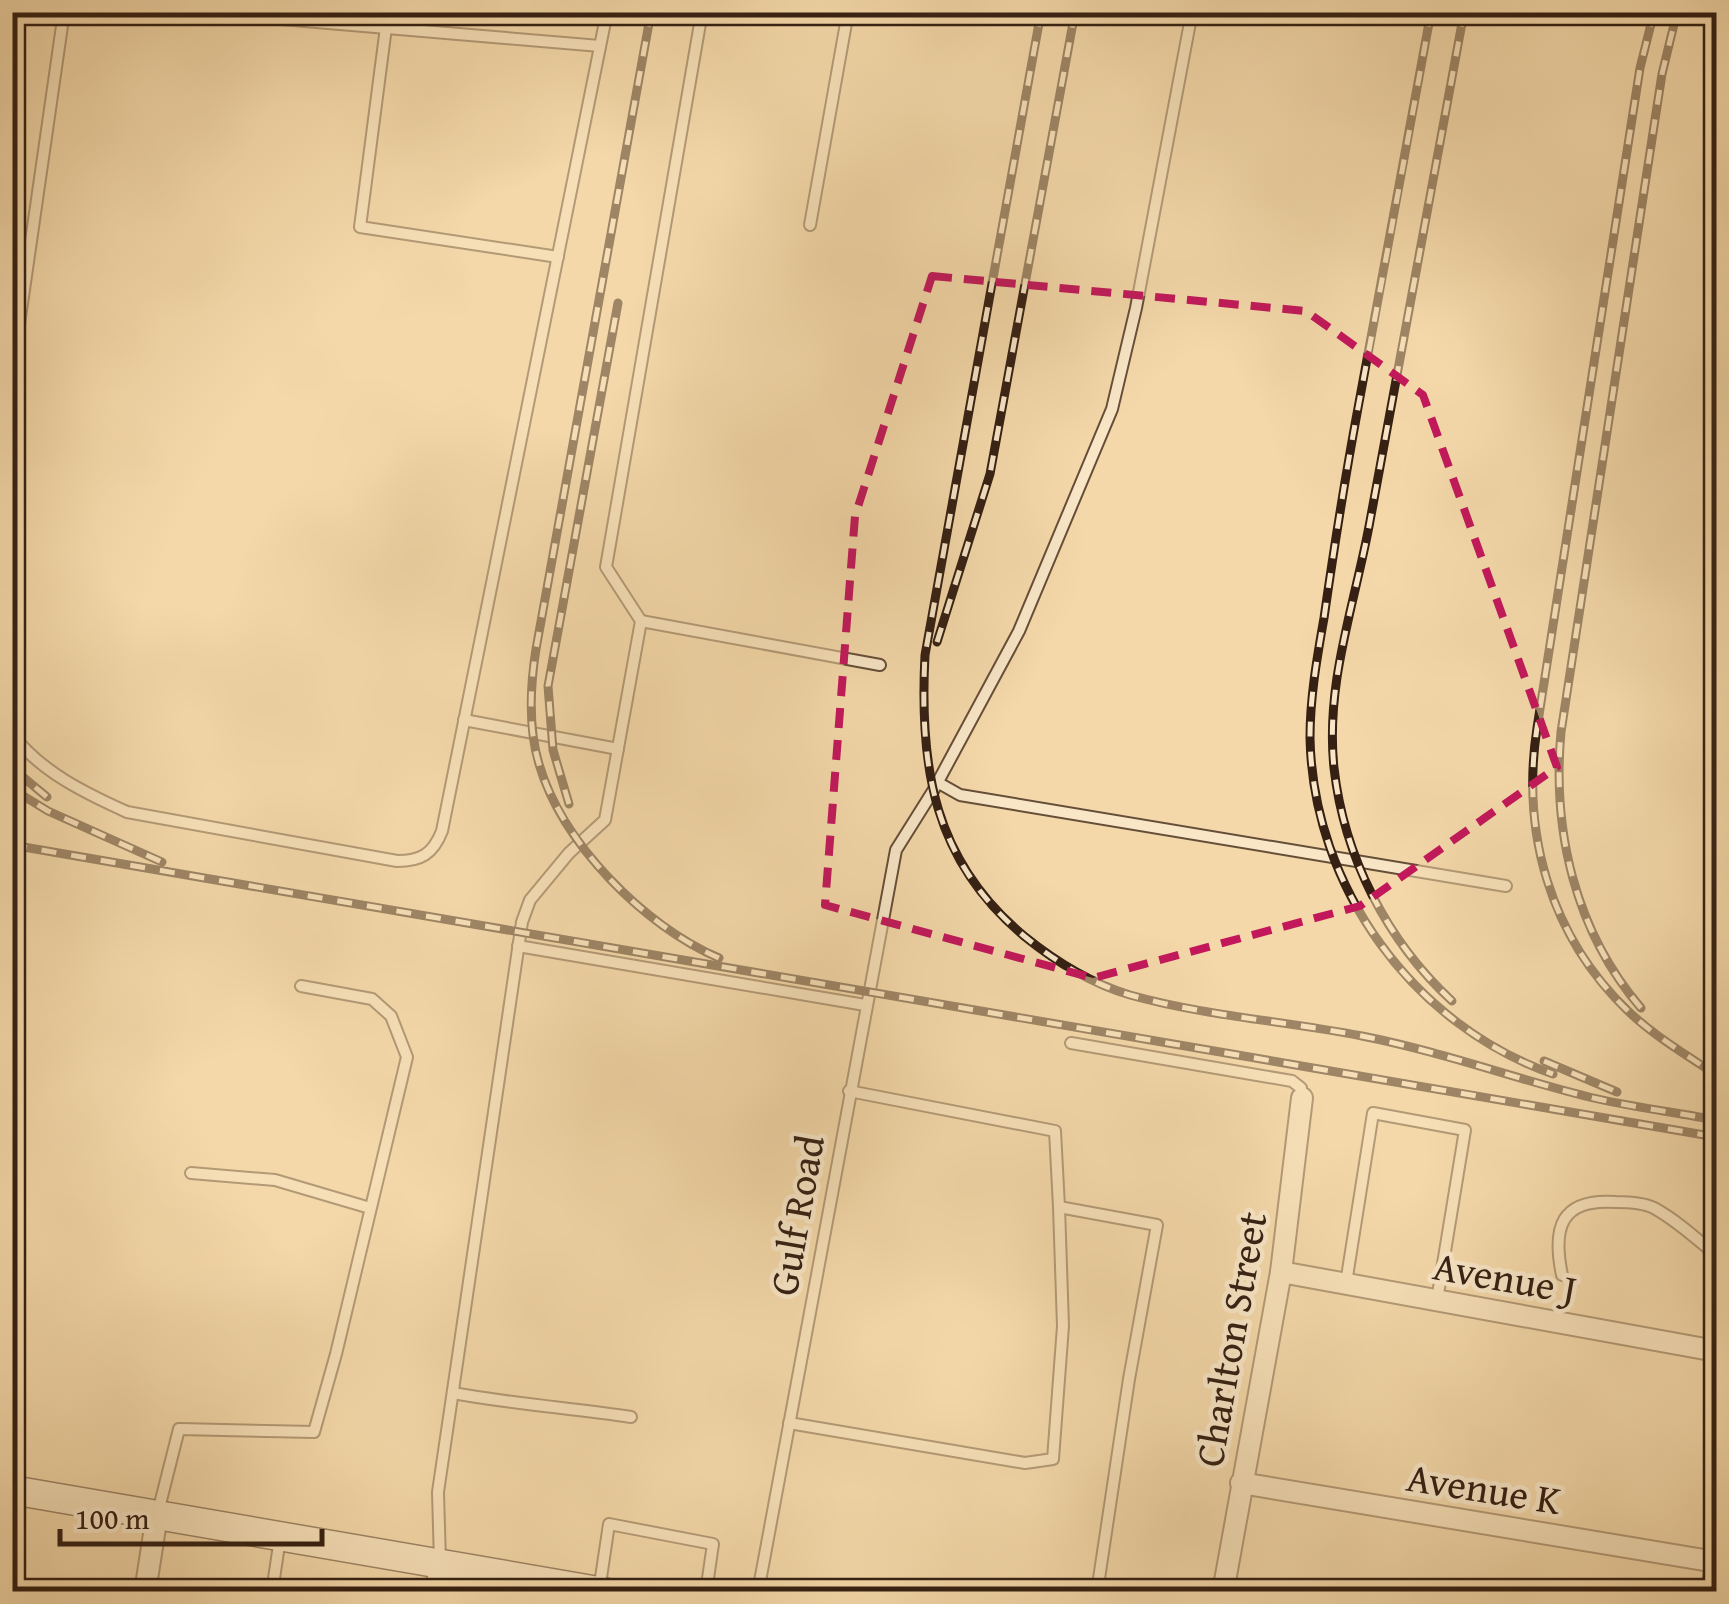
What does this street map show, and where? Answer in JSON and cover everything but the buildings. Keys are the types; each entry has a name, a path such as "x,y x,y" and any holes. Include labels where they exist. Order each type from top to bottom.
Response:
{"main road":[{"path":"12,1490 601,1591"}],"street":[{"name":"Charlton Street","path":"1223,1592 1281,1272 1302,1098"},
{"name":"Avenue J","path":"1281,1272 1716,1351"},
{"name":"Avenue K","path":"1241,1483 1716,1562"},
{"path":"145,1592 157,1515"},
{"path":"1712,1592 1716,1562"},
{"path":"436,1592 440,1563"}],"lane":[{"path":"12,373 64,12"},
{"path":"198,12 600,46"},
{"path":"388,12 360,226 558,257"},
{"path":"12,734 50,770 86,794 127,812 397,862 428,855 442,831 607,12"},
{"path":"440,1563 438,1492 518,946 530,900 569,853 605,820 641,621 606,567 702,12"},
{"path":"810,225 848,12"},
{"name":"Gulf Road","path":"758,1592 896,850 1019,631 1112,409 1136,308 1192,12"},
{"path":"641,621 880,665"},
{"path":"464,720 618,748"},
{"path":"937,782 960,794 1506,886"},
{"path":"518,946 865,1005"},
{"path":"157,1515 179,1428 314,1432 336,1354 407,1057 392,1016 372,999 301,986"},
{"path":"1071,1043 1292,1081 1301,1088 1302,1098"},
{"path":"789,1422 1025,1463 1053,1459 1063,1326 1056,1131 849,1091"},
{"path":"1346,1284 1373,1114 1465,1130 1438,1300"},
{"path":"191,1173 275,1180 370,1208"},
{"path":"1562,1276 1556,1244 1564,1221 1575,1207 1595,1201 1652,1206 1716,1255"},
{"path":"1059,1206 1157,1225 1097,1592"},
{"path":"453,1393 536,1407 551,1404 631,1416"},
{"path":"601,1591 609,1524 713,1544 706,1592"},
{"path":"272,1592 280,1536"}],"highlighted area":[{"path":"932,276 1306,311 1423,395 1557,767 1360,906 1093,978 825,905 855,516"}],"railway":[{"path":"12,34 19,12"},
{"path":"651,12 536,649 532,721 535,750 550,794 586,852 662,925 719,958"},
{"path":"1041,12 925,655 925,736 930,774 952,844 970,876 994,907 1036,946 1087,978 1130,995 1362,1036 1589,1097 1716,1120"},
{"path":"937,642 990,474 1075,12"},
{"path":"1431,12 1353,434 1316,663 1310,738 1316,793 1330,846 1351,897 1380,944 1415,985 1456,1022 1502,1052 1553,1074"},
{"path":"1452,1001 1408,952 1372,895 1339,801 1332,736 1337,674 1370,521 1464,12"},
{"path":"1654,12 1640,68 1537,728 1533,806 1547,881 1579,950 1628,1011 1716,1075"},
{"path":"1641,1008 1618,978 1584,913 1565,843 1559,769 1561,732 1662,74 1677,12"},
{"path":"569,804 553,750 548,686 618,303"},
{"path":"12,768 47,797"},
{"path":"12,789 48,811 162,862"},
{"path":"12,845 1716,1137"},
{"path":"1544,1061 1617,1092"}]}
